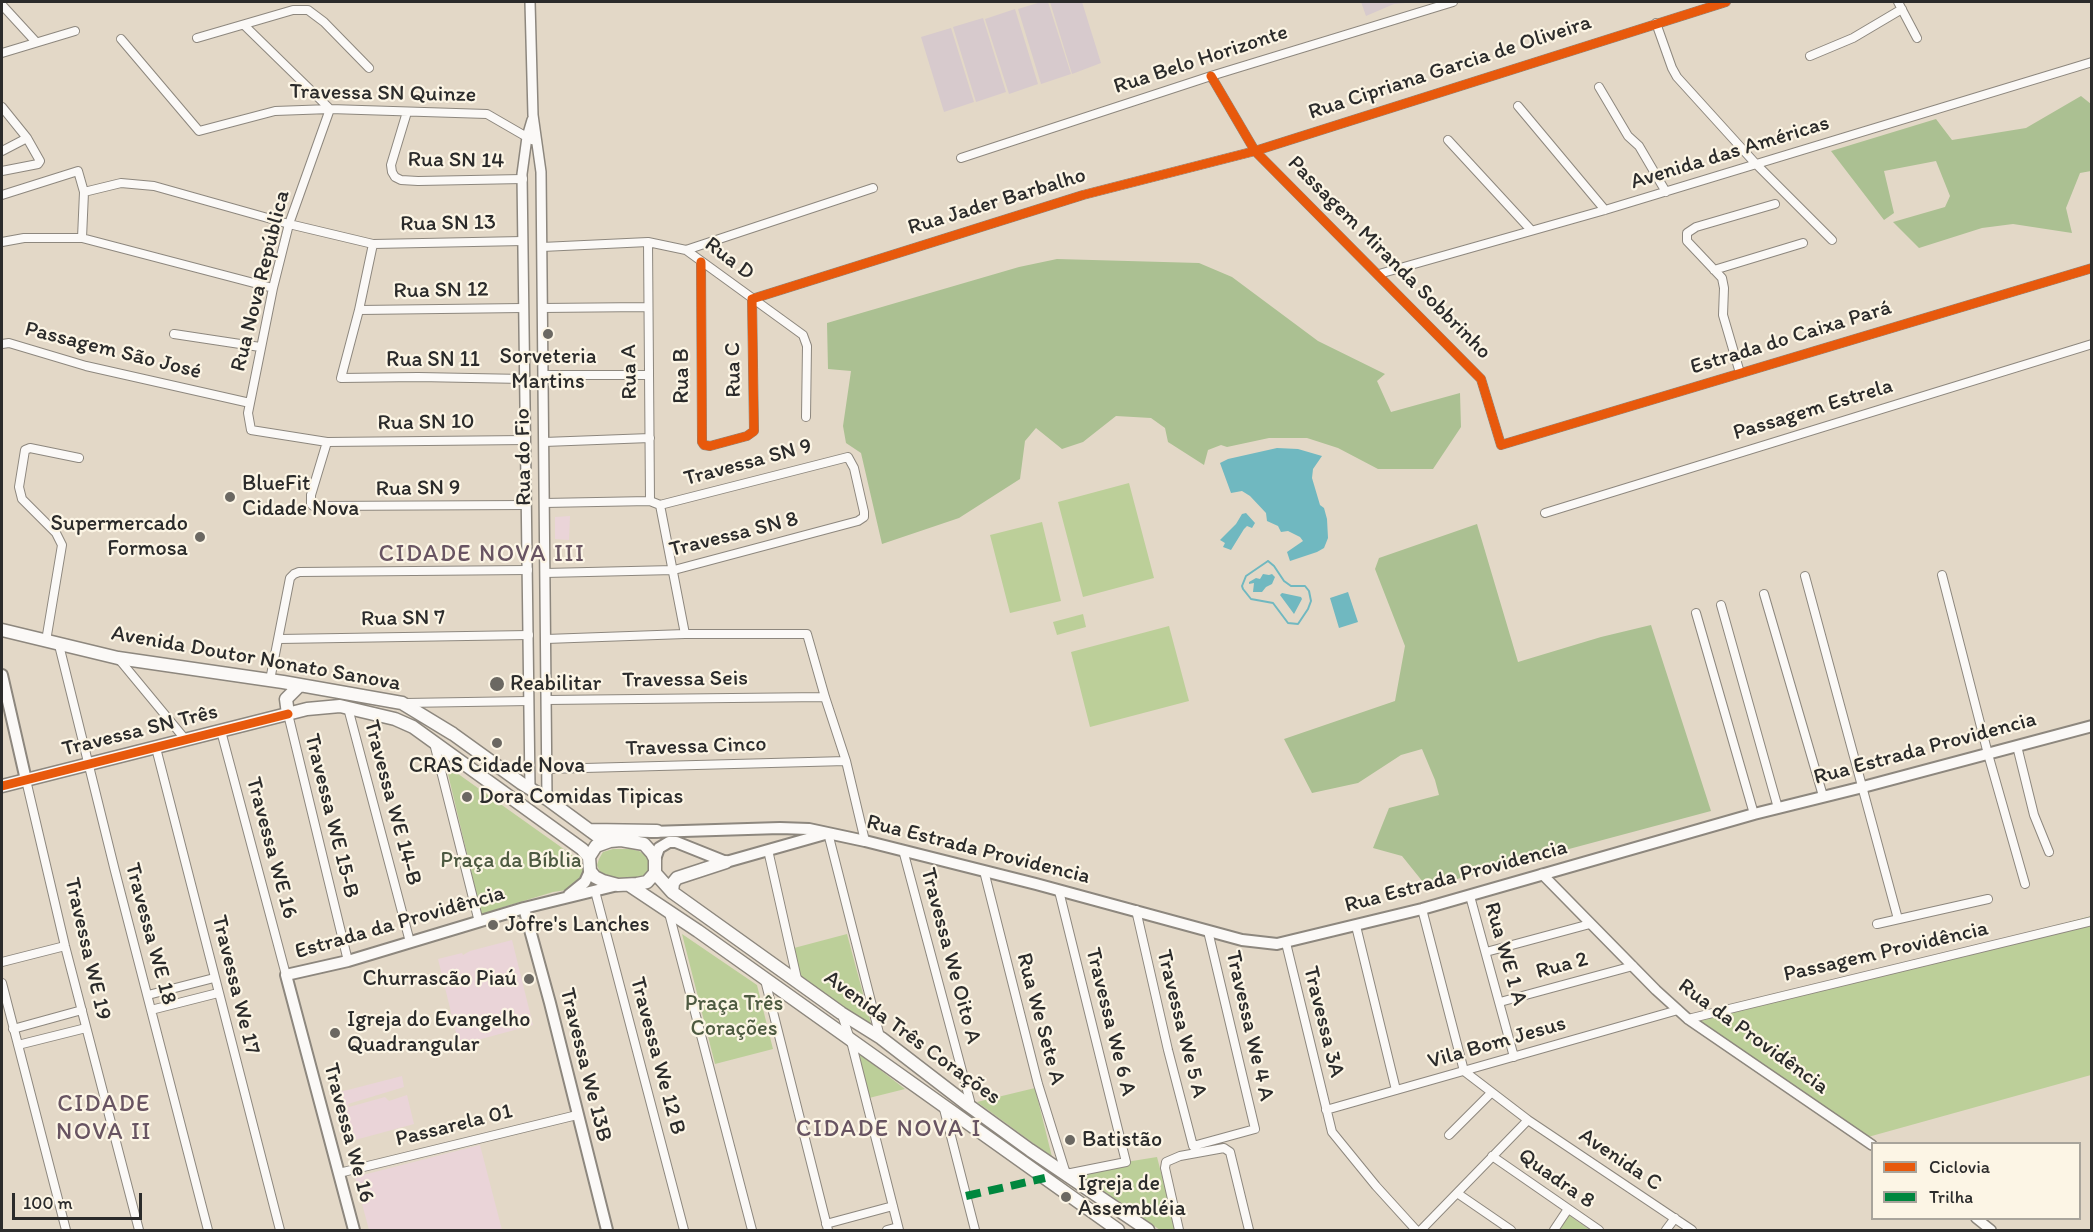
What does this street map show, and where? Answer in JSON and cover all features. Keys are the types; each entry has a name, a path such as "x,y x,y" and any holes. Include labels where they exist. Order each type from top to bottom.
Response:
{"main road":[{"name":"Avenida Doutor Nonato Sanova","path":"2,630 118,658 270,680 402,703 453,734 590,830 616,841"},
{"name":"Travessa WE 19","path":"2,675 26,780"},
{"path":"288,714 286,699 298,686"},
{"name":"Travessa SN Três","path":"2,786 323,706 348,708 395,719 413,727 513,798 582,849 589,857"},
{"name":"Rua Estrada Providencia","path":"616,841 657,831 809,829 903,850 1261,944 1286,943 1470,896 1778,807 1863,787 2091,726"},
{"path":"513,798 514,789 526,786"},
{"path":"548,824 556,820 562,811"},
{"path":"590,830 657,831"},
{"name":"Rua Estrada Providencia","path":"726,862 828,833"},
{"path":"566,898 585,882 590,871 589,857 596,846 616,841 644,844 655,859"},
{"path":"590,871 603,881 624,885 647,882 655,873 657,851 662,845 672,842 726,862"},
{"path":"672,892 673,883 677,878 726,862"},
{"name":"Avenida Três Corações","path":"655,873 672,892 797,979 841,1013 880,1038 968,1105 1148,1230"},
{"name":"Estrada da Providência","path":"286,975 348,961 524,908 624,885"},
{"name":"Avenida Três Corações","path":"624,885 699,931 1115,1229"},
{"name":"Travessa We 13B","path":"524,908 607,1230"},
{"name":"Travessa We 16","path":"286,975 354,1230"},
{"path":"1052,1183 1066,1174"}],"street":[{"name":"Rua do Fio","path":"530,2 533,115 541,172 547,799"},
{"name":"Rua Belo Horizonte","path":"961,158 1211,76 1453,2"},
{"name":"Rua Cipriana Garcia de Oliveira","path":"1255,151 1726,2"},
{"path":"2,5 36,42"},
{"path":"1810,56 1853,38 1900,5 1917,38"},
{"path":"197,38 293,10 308,10 324,22 369,68"},
{"path":"1656,23 1677,77 1755,163 1832,240"},
{"path":"244,25 330,109"},
{"path":"2,53 75,31"},
{"name":"Travessa SN Quinze","path":"121,39 199,131 275,111 330,109 487,114 537,142"},
{"name":"Avenida das Américas","path":"1379,274 1666,192 2091,62"},
{"name":"Passagem Miranda Sobbrinho","path":"1211,76 1255,151 1481,379 1501,446"},
{"path":"1599,87 1628,136 1638,146 1666,192"},
{"path":"1518,106 1605,210"},
{"path":"2,107 38,154 39,163 2,171"},
{"name":"Rua Nova República","path":"251,430 248,413 273,288 289,224 330,109"},
{"name":"Rua SN 14","path":"407,112 394,155 392,172 395,177 401,180 523,179"},
{"name":"Rua do Fio","path":"526,786 529,635 523,179 527,137 533,115"},
{"path":"2,152 27,138"},
{"path":"1448,140 1531,230"},
{"name":"Rua Jader Barbalho","path":"752,299 1083,195 1255,151"},
{"path":"2,195 78,171 84,192 82,238"},
{"name":"Rua SN 13","path":"84,192 121,183 154,186 289,224 374,244 523,241"},
{"path":"686,250 873,188"},
{"path":"1740,373 1723,315 1724,282 1687,241 1688,231 1775,204"},
{"path":"2,242 24,238 82,238 273,288"},
{"path":"542,247 648,242"},
{"name":"Rua D","path":"648,242 686,250 805,338 807,346 806,417"},
{"name":"Rua A","path":"648,242 650,501"},
{"path":"1714,270 1803,243"},
{"path":"359,310 374,244"},
{"name":"Rua B","path":"701,262 702,442 710,446 747,436"},
{"name":"Estrada do Caixa Pará","path":"1501,446 2091,268"},
{"name":"Rua C","path":"747,436 754,431 752,299"},
{"path":"542,308 647,307"},
{"name":"Rua SN 12","path":"359,310 523,308"},
{"name":"Rua SN 11","path":"359,310 340,378 524,379"},
{"path":"174,334 260,347"},
{"name":"Passagem São José","path":"2,344 9,343 86,366 250,403"},
{"name":"Passagem Estrela","path":"1545,513 2091,344"},
{"path":"543,375 648,375"},
{"name":"Rua SN 10","path":"251,430 327,442 526,440"},
{"path":"544,442 650,438"},
{"name":"Rua SN 9","path":"327,442 311,495 311,504 316,507 526,505"},
{"path":"46,641 62,544 56,533 22,499 19,487 25,450 30,448 79,458"},
{"name":"Travessa SN 9","path":"660,505 848,457 852,461 863,506 864,517 858,521"},
{"path":"525,460 535,464 544,460"},
{"path":"526,479 536,476 544,480"},
{"path":"544,503 650,501 660,505 685,634"},
{"name":"Travessa SN 8","path":"545,573 674,570 858,521"},
{"path":"270,680 290,578 294,574 299,572 528,570"},
{"path":"1942,575 1988,754 2025,884"},
{"path":"1805,576 1898,920"},
{"path":"1764,594 1823,796"},
{"path":"1721,604 1778,807"},
{"path":"1696,613 1754,814"},
{"path":"546,639 685,634 807,634 846,762 865,841"},
{"name":"Rua SN 7","path":"279,639 529,635"},
{"name":"Travessa WE 18","path":"59,645 208,1230"},
{"path":"118,658 185,739"},
{"name":"Travessa Seis","path":"546,700 825,697"},
{"path":"402,703 529,701"},
{"name":"Travessa WE 14-B","path":"348,708 410,942"},
{"name":"Travessa WE 15-B","path":"288,714 348,961"},
{"name":"Travessa WE 16","path":"221,731 286,975"},
{"path":"434,741 479,922"},
{"path":"2017,746 2034,815 2049,852"},
{"name":"Travessa We 17","path":"156,748 280,1230"},
{"name":"Travessa Cinco","path":"547,770 846,762"},
{"name":"Travessa WE 19","path":"26,780 65,946 139,1230"},
{"path":"828,833 880,1038"},
{"path":"768,850 797,979"},
{"name":"Travessa We Oito A","path":"903,850 970,1101 968,1105"},
{"name":"Rua We Sete A","path":"984,872 1038,1084 1066,1174"},
{"name":"Rua da Providência","path":"1542,874 1688,1019 1871,1144"},
{"name":"Travessa We 12 B","path":"596,891 684,1230"},
{"name":"Travessa We 6 A","path":"1059,891 1126,1162 1066,1174"},
{"name":"Rua WE 1 A","path":"1470,896 1514,1057"},
{"path":"1877,924 1988,899"},
{"path":"1422,909 1464,1071"},
{"name":"Travessa We 5 A","path":"1136,910 1168,1050 1196,1149"},
{"path":"669,912 752,1230"},
{"name":"Passagem Providência","path":"1688,1019 2091,921"},
{"path":"1486,952 1590,924"},
{"path":"1356,926 1396,1090"},
{"name":"Travessa We 4 A","path":"1196,1149 1256,1129 1208,931"},
{"name":"Travessa 3A","path":"1286,943 1332,1132 1416,1230"},
{"path":"2,962 65,946"},
{"name":"Rua 2","path":"1500,1002 1633,966"},
{"path":"148,995 214,978"},
{"path":"765,980 827,1227 893,1206"},
{"path":"2,983 66,1230"},
{"path":"151,1010 218,993"},
{"path":"13,1029 82,1010"},
{"name":"Vila Bom Jesus","path":"1326,1110 1678,1010"},
{"path":"841,1013 899,1229 887,1230"},
{"path":"18,1045 86,1028"},
{"name":"Avenida C","path":"1464,1071 1528,1120 1692,1230"},
{"path":"1449,1135 1491,1093"},
{"path":"942,1105 975,1230"},
{"name":"Passarela 01","path":"339,1173 577,1115"},
{"path":"1421,1230 1528,1120"},
{"path":"1179,1230 1165,1168 1168,1160 1196,1149 1224,1148 1230,1152 1250,1230"},
{"name":"Quadra 8","path":"1492,1156 1599,1230"},
{"path":"1457,1192 1511,1230"},
{"path":"1554,1230 1568,1209"},
{"path":"1666,1230 1674,1218"},
{"path":"1978,1220 1991,1230"}],"shaded area":[{"path":"1048,2 1071,74 1041,84 1018,9"},
{"path":"1050,2 1082,2 1101,63 1072,74"},
{"path":"1361,2 1417,2 1394,4 1366,16"},
{"path":"1015,9 1038,84 1009,94 985,19"},
{"path":"983,18 1006,92 976,102 953,27"},
{"path":"951,28 974,102 944,112 921,37"},
{"path":"570,516 569,540 555,539 555,517"},
{"path":"512,940 533,1025 459,1045 438,959 462,953 463,955"},
{"path":"402,1076 404,1087 348,1104 349,1107 385,1097 389,1101 407,1095 414,1124 355,1140 351,1123 343,1124 336,1093"},
{"path":"480,1145 502,1230 369,1230 355,1177"}],"green space":[{"path":"2081,96 2091,104 2091,171 2080,173 2066,208 2072,233 2013,224 1982,228 1919,248 1893,222 1945,207 1950,196 1936,161 1884,171 1894,213 1884,220 1831,151 1936,119 1952,140 2026,128"},
{"path":"1057,259 1199,263 1232,277 1318,341 1385,374 1377,381 1391,412 1460,393 1461,427 1433,469 1378,469 1338,448 1307,438 1269,438 1227,447 1221,445 1208,450 1204,465 1168,442 1165,428 1151,418 1116,416 1083,442 1062,449 1036,428 1025,441 1020,479 959,518 882,544 861,453 846,443 843,426 851,371 828,369 827,323 1019,267"},
{"path":"1129,483 1154,578 1083,597 1058,502"},
{"path":"1042,522 1061,601 1010,613 990,535"},
{"path":"1477,524 1518,662 1601,637 1651,625 1711,811 1427,887 1402,856 1373,848 1389,808 1439,795 1422,749 1401,755 1358,783 1312,793 1284,739 1395,701 1405,646 1375,569 1379,558"},
{"path":"1083,614 1086,627 1057,635 1053,622"},
{"path":"1169,626 1189,701 1090,727 1071,652"},
{"name":"Praça da Bíblia","path":"449,771 454,771 582,862 585,874 573,889 553,892 497,909 493,914 482,917"},
{"path":"613,849 630,849 645,855 650,864 648,873 642,877 614,878 600,872 597,865 599,859 603,852"},
{"path":"2091,916 2091,1075 1868,1137 1700,1021"},
{"name":"Praça Três Corações","path":"682,934 757,985 773,1049 715,1064"},
{"path":"847,934 872,1027 802,981 794,948"},
{"path":"861,1055 905,1089 869,1098 858,1058"},
{"path":"1035,1088 1052,1157 977,1102"},
{"path":"1157,1157 1176,1230 1160,1230 1082,1176 1126,1162"},
{"path":"1567,1214 1590,1230 1555,1230"}],"water":[{"path":"1277,448 1298,449 1322,456 1313,469 1312,478 1327,519 1328,538 1324,548 1290,561 1287,552 1303,541 1288,531 1281,532 1278,526 1267,521 1266,513 1250,496 1242,491 1231,493 1220,463 1228,459"},
{"path":"1246,513 1255,523 1252,528 1247,526 1244,529 1231,550 1223,547 1225,543 1220,540 1236,524 1242,514"},
{"path":"1263,574 1272,574 1275,577 1272,584 1262,592 1253,592 1254,583 1249,584 1249,582 1256,578 1260,579"},
{"path":"1348,592 1358,622 1339,628 1330,598"},
{"path":"1282,593 1301,597 1294,614 1280,595"}],"waterway":[{"path":"1268,561 1284,581 1291,586 1305,586 1309,591 1311,601 1298,624 1288,623 1273,603 1251,599 1243,589 1246,576 1268,561"}],"marked path":[{"path":"966,1196 1045,1178"}],"cycle path":[{"path":"701,262 702,442 710,446 747,436 754,431 752,299 1083,195 1255,151 1726,2"},
{"path":"1211,76 1255,151 1481,379 1501,445 2092,268"},
{"path":"2,786 288,714"}],"place":[{"name":"Sorveteria Martins","path":"548,334"},
{"name":"BlueFit Cidade Nova","path":"230,497"},
{"name":"Supermercado Formosa","path":"200,537"},
{"name":"Reabilitar","path":"497,684"},
{"name":"CRAS Cidade Nova","path":"497,743"},
{"name":"Dora Comidas Tipicas","path":"467,797"},
{"name":"Jofre's Lanches","path":"493,925"},
{"name":"Churrascão Piaú","path":"529,979"},
{"name":"Igreja do Evangelho Quadrangular","path":"335,1033"},
{"name":"Batistão","path":"1070,1140"},
{"name":"Igreja de Assembléia","path":"1066,1197"}],"district":[{"name":"CIDADE NOVA III","path":"482,555"},
{"name":"CIDADE NOVA II","path":"104,1119"},
{"name":"CIDADE NOVA I","path":"889,1130"}]}
